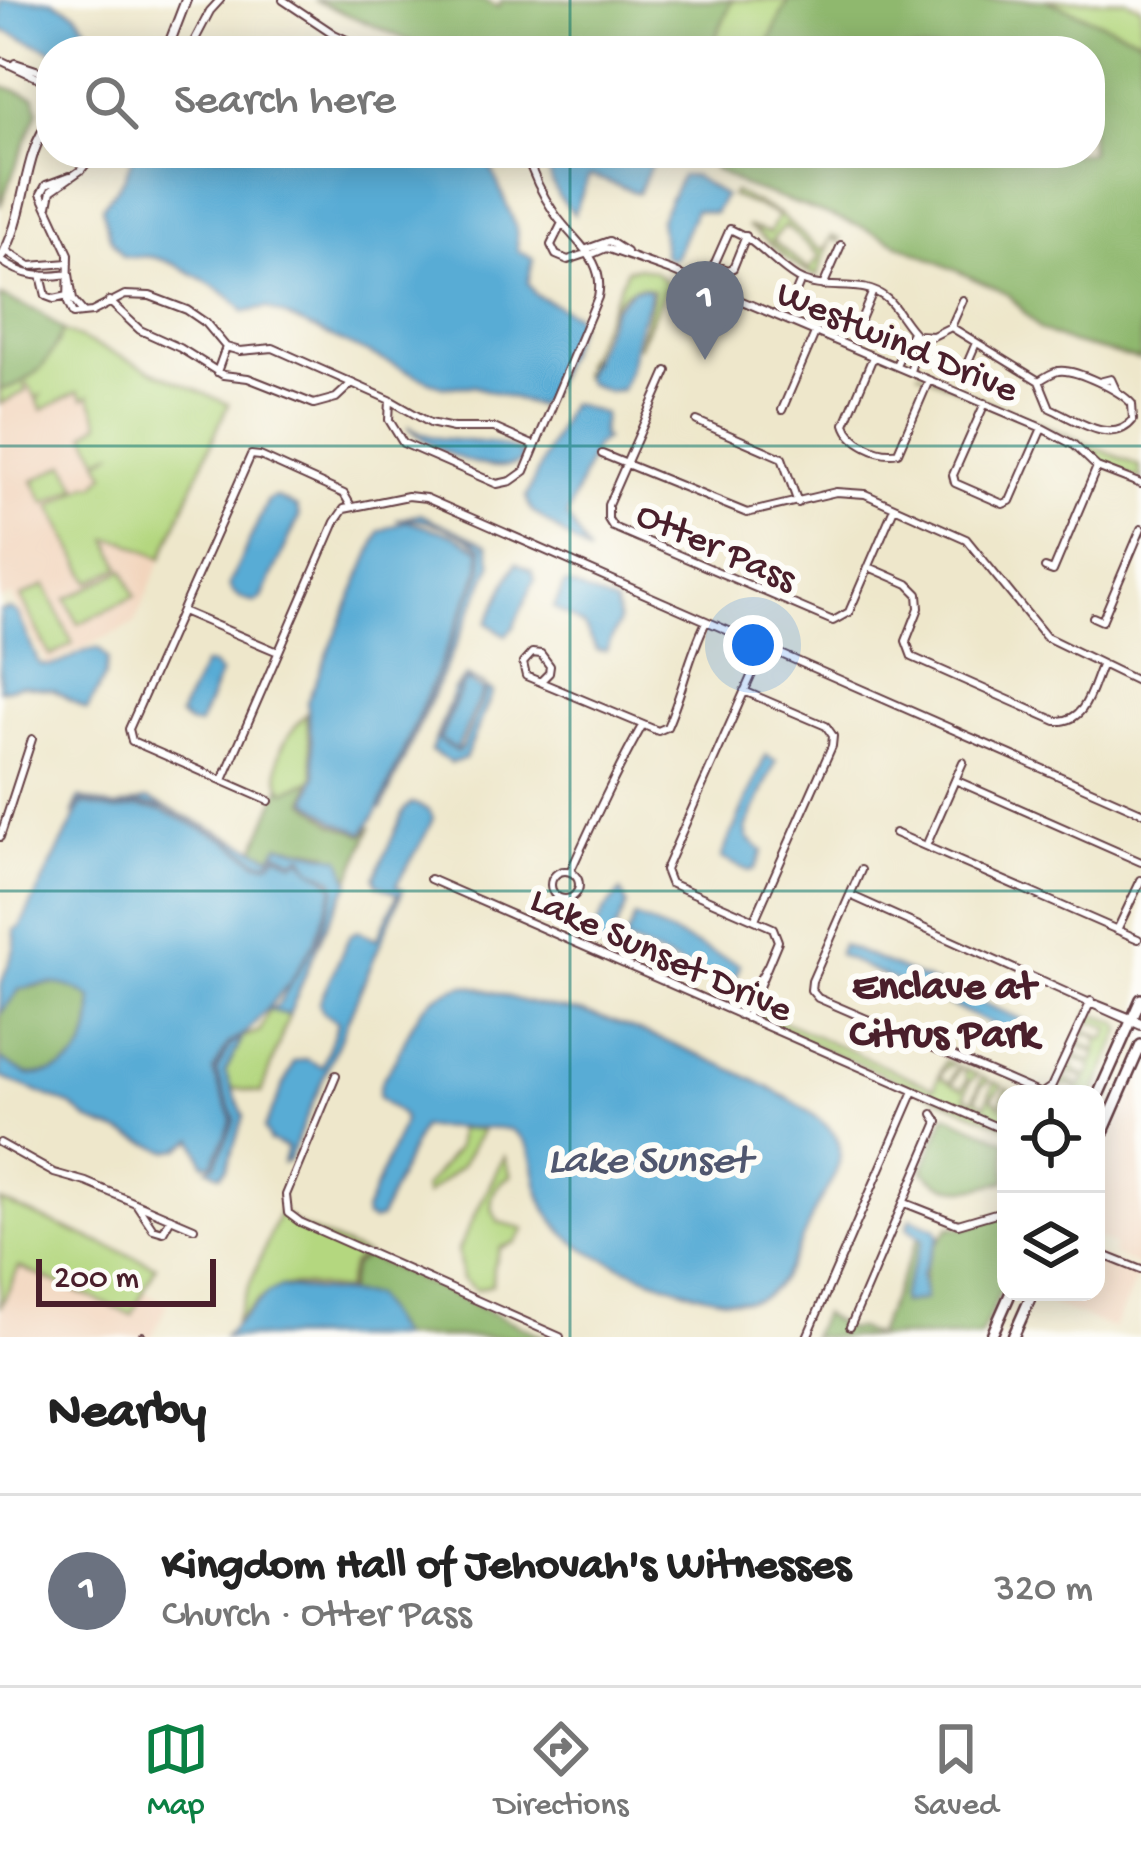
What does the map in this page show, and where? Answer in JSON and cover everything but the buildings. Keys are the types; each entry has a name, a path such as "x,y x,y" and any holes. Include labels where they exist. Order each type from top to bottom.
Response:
{"main road":[{"path":"1104,1085 1136,1022 1141,999"},
{"path":"1105,1127 1141,1045"},
{"path":"994,1333 1007,1301"},
{"path":"1012,1337 1029,1301"}],"street":[{"path":"172,36 186,0"},
{"path":"197,36 220,0"},
{"path":"284,0 338,36"},
{"path":"2,61 36,71"},
{"path":"2,257 21,215 36,150"},
{"path":"83,168 51,191 48,211 69,254 70,311 77,316 125,295 150,296 206,323 226,347 240,351 273,348 430,423 494,428 535,446"},
{"path":"390,400 389,420 403,443 483,481 497,484 520,476 601,282 589,252 545,199 532,168"},
{"path":"562,223 550,245 556,255 568,260 589,252"},
{"path":"746,236 733,268 714,265 730,229 746,236 801,280 860,287 886,298 912,332 921,336 934,336 952,326 963,300"},
{"name":"Westwind Drive","path":"589,252 609,241 629,255 1042,428 1074,445 1097,467 1141,484"},
{"path":"823,286 841,245"},
{"path":"2,257 40,268 69,263"},
{"path":"2,257 25,275 69,274"},
{"path":"40,268 46,296 70,297"},
{"path":"790,306 801,280"},
{"path":"854,336 873,291"},
{"path":"109,302 140,330 217,372 248,378 314,404 336,398 351,384"},
{"path":"952,326 1040,381 1050,408 1110,434 1137,422 1132,404 1116,390 1066,370 1040,381"},
{"path":"782,410 815,332"},
{"path":"896,365 912,332"},
{"path":"910,371 921,336"},
{"path":"961,378 976,342"},
{"path":"907,345 917,349"},
{"path":"217,372 226,347"},
{"path":"873,357 845,424 848,434 889,455 898,452 929,380"},
{"name":"Otter Pass","path":"667,371 607,511 613,527 826,620 845,617 895,507"},
{"path":"985,403 953,475 955,483 1003,504 1010,501 1042,428"},
{"path":"698,421 782,458 798,503"},
{"path":"602,454 734,510 760,512 850,491 895,507 966,539 1046,637 1141,683"},
{"path":"269,801 131,741 128,734 251,455 344,494 351,506"},
{"path":"1045,568 1053,571 1097,467"},
{"path":"223,780 335,522 351,506 408,496 426,498 1141,812"},
{"path":"1093,617 1102,621 1141,529"},
{"path":"869,567 908,584 918,594 920,608 906,641 912,657 1056,721 1075,720 1081,714 1101,666"},
{"path":"181,610 278,652"},
{"path":"541,681 550,666 541,654 532,653 523,663 526,676 658,731 668,728 682,692 686,662 707,621"},
{"path":"743,1016 777,934 667,879 665,870 757,663"},
{"path":"744,692 826,727 833,736 755,920"},
{"path":"570,872 607,787 619,775 642,725"},
{"path":"0,837 32,739"},
{"path":"926,846 963,762"},
{"path":"956,780 1141,862"},
{"path":"896,833 1138,939"},
{"path":"861,870 811,985 818,998 1042,1094 1051,1087 1093,1002"},
{"path":"570,872 578,878 577,892 560,898 553,892 552,880 558,873 570,872"},
{"name":"Lake Sunset Drive","path":"430,879 997,1127"},
{"path":"1118,930 1141,880"},
{"path":"850,895 1136,1022"},
{"path":"335,1075 286,1195 287,1213 560,1337"},
{"path":"807,1337 914,1091"},
{"path":"850,1327 938,1122 933,1114"},
{"path":"0,1143 55,1173 194,1228"},
{"path":"136,1203 152,1229 163,1232 171,1218"},
{"path":"904,1203 958,1224 997,1213"},
{"path":"1105,1256 1141,1270"}],"shaded area":[{"path":"63,330 229,403 134,624 47,665 11,595 0,600 0,390 48,365"},
{"path":"1141,1076 1141,1267 1112,1255 1114,1245 1105,1242 1105,1150"},
{"path":"1105,1259 1139,1273 1114,1329 1043,1301 1105,1301"},
{"path":"19,1268 131,1315 144,1291 167,1304 152,1337 0,1337 0,1310"}],"green space":[{"path":"314,0 482,0 498,7 502,0 732,0 716,36 397,36"},
{"path":"732,0 788,0 772,36 716,36"},
{"path":"788,0 1046,0 1141,39 1141,360 1071,343 1039,329 1009,295 859,226 744,186 713,168 1105,168 1105,36 772,36"},
{"path":"1046,0 1126,0 1141,7 1141,39"},
{"path":"0,85 35,97 36,116 0,206"},
{"path":"734,192 778,213 819,249 826,248 831,238 817,276 747,226 770,233 778,215 731,196","holes":["785,226 820,256 809,270 772,240"]},
{"path":"627,269 654,271 668,284 638,348 653,290 639,287 627,292 602,325"},
{"path":"0,296 39,312 63,330 40,369 0,390"},
{"path":"63,331 228,404 162,558 108,539 121,567 90,582 51,506 95,485 106,474 99,461 115,451 99,459 86,434 100,423 89,396 83,399 78,392 42,410 37,401 40,396 36,398 28,384 26,391 0,404 0,390 40,369"},
{"path":"917,371 1139,466 1141,480 1098,461 1065,436"},
{"path":"66,464 78,487 45,503 33,481"},
{"path":"124,570 135,596 78,624 66,599"},
{"path":"45,585 73,644 50,656 21,597"},
{"path":"306,714 314,775 311,781 284,792 278,759 291,731"},
{"path":"311,781 305,801 333,824 363,835 372,826 349,881 328,853 280,845 272,856 255,849 281,786 285,791"},
{"path":"60,982 92,999 86,1044 60,1070 28,1075 0,1059 0,1013 20,989"},
{"path":"269,1010 289,1015 261,1093 232,1088 225,1072 243,1037 260,1031"},
{"path":"762,1012 934,1088 945,1061 953,1064 940,1077 950,1083 957,1066 952,1084 962,1089 967,1080 964,1069 978,1075 969,1082 965,1097 973,1100 982,1077 990,1081 981,1086 976,1098 985,1106 994,1082 1001,1085 991,1098 997,1103 997,1123 746,1015 760,1017"},
{"path":"1090,1012 1122,1029 1098,1085 1082,1085 1085,1079 1064,1074 1070,1061 1077,1072 1089,1076 1092,1066 1072,1057 1075,1050 1093,1062 1096,1053 1077,1045 1079,1041 1096,1050 1099,1039 1089,1034 1081,1037 1084,1029 1105,1039 1110,1029 1096,1022 1086,1025"},
{"path":"946,1114 997,1137 997,1183 952,1188 923,1170"},
{"path":"458,1129 482,1130 461,1166 426,1195 424,1188 457,1148"},
{"path":"504,1156 511,1176 495,1190 493,1208 499,1222 525,1229 516,1242 500,1248 492,1285 476,1290 462,1279 458,1250"},
{"path":"0,1201 156,1266 132,1315 19,1267 0,1308"},
{"path":"280,1211 299,1226 364,1254 352,1264 345,1290 295,1285 273,1290 234,1323"},
{"path":"997,1217 997,1299 980,1337 811,1337 822,1314 849,1330 876,1336 919,1236 923,1245 902,1303 925,1300 927,1260 950,1227 964,1228"},
{"path":"366,1256 545,1337 399,1337 372,1296 347,1293 354,1265"}],"water":[{"path":"0,0 52,0 76,13 96,36 36,36 36,44 0,29"},
{"path":"128,168 491,168 516,227 518,251 533,259 528,283 536,295 575,315 578,324 548,394 538,406 473,386 443,387 267,308 244,312 216,288 175,265 152,257 123,256 110,237 102,207"},
{"path":"546,168 650,168 638,193 588,178 574,214 558,196"},
{"path":"681,176 694,176 724,196 714,213 695,210 675,258 670,258 664,255 660,219"},
{"path":"633,289 650,291 649,301 621,390 607,391 587,383 584,377 613,309"},
{"path":"569,403 604,414 601,436 605,439 595,446 567,516 589,554 531,510 526,497"},
{"path":"408,426 435,437 506,447 521,453 522,461 510,466 478,464 445,452"},
{"path":"276,497 297,508 299,517 262,598 255,603 237,595 229,585 268,500"},
{"path":"420,514 488,545 492,565 381,810 483,569 482,548 463,536 430,522 396,520"},
{"path":"406,521 451,534 480,550 480,569 377,812 363,833 335,821 308,800 316,775 307,702 380,531"},
{"path":"516,563 532,571 535,579 506,635 487,623"},
{"path":"568,584 616,605 619,622 606,651 597,650 584,626 554,608"},
{"path":"10,609 18,614 39,664 55,665 99,649 108,659 105,676 87,710 53,690 21,685 0,690 0,611"},
{"path":"204,664 220,674 199,725 190,724 179,716"},
{"path":"462,681 437,739 457,752 485,687 493,692 465,759 451,763 431,751 454,689"},
{"path":"464,683 483,691 457,749 440,740"},
{"path":"766,755 776,761 746,829 748,839 763,851 755,869 749,871 721,858"},
{"path":"148,799 271,856 280,845 341,858 350,883 289,1015 269,1010 278,1005 317,940 336,889 333,879 311,868 303,855 294,860 278,852 269,861 259,861 228,838 165,808 138,804 116,808"},
{"path":"412,803 429,810 433,818 396,886 403,890 288,1161 283,1163 287,1148 270,1141 264,1129 294,1062 306,1059 322,1067 338,1022 319,1003 350,935 358,931 377,939 398,894 377,884 375,877"},
{"path":"82,804 116,811 138,807 163,811 226,840 258,863 270,863 278,855 294,863 302,858 334,888 315,940 290,982 247,1032 228,1044 213,1071 232,1120 213,1163 204,1164 194,1139 168,1151 89,1121 72,1106 0,1077 0,1059 28,1075 60,1070 80,1055 90,1031 92,999 66,986 20,989 0,1014 1,986 14,950 14,930 20,927"},
{"path":"621,891 627,905 614,933 615,952 611,954 589,941"},
{"path":"635,917 740,965 732,987 625,941"},
{"path":"842,945 1026,1021 1028,1031 1016,1035 838,955"},
{"name":"Lake Sunset","path":"465,985 638,1031 719,1063 821,1121 837,1139 838,1165 794,1256 771,1291 746,1300 701,1294 625,1268 580,1246 552,1218 542,1200 529,1148 509,1129 421,1127 380,1218 366,1218 403,1123 403,1116 379,1097 382,1082 426,1004"},
{"path":"243,1037 225,1072 244,1116 220,1175 208,1168 216,1164 235,1120 216,1071 230,1046"},
{"path":"911,1218 936,1229 939,1236 921,1275 925,1300 902,1303 923,1240 907,1227"},
{"path":"281,1287 373,1296 399,1337 223,1337 268,1293"}],"place":[{"name":"Kingdom Hall of Jehovah's Witnesses","path":"705,360"}],"district":[{"name":"Enclave at Citrus Park","path":"944,1006"}]}
